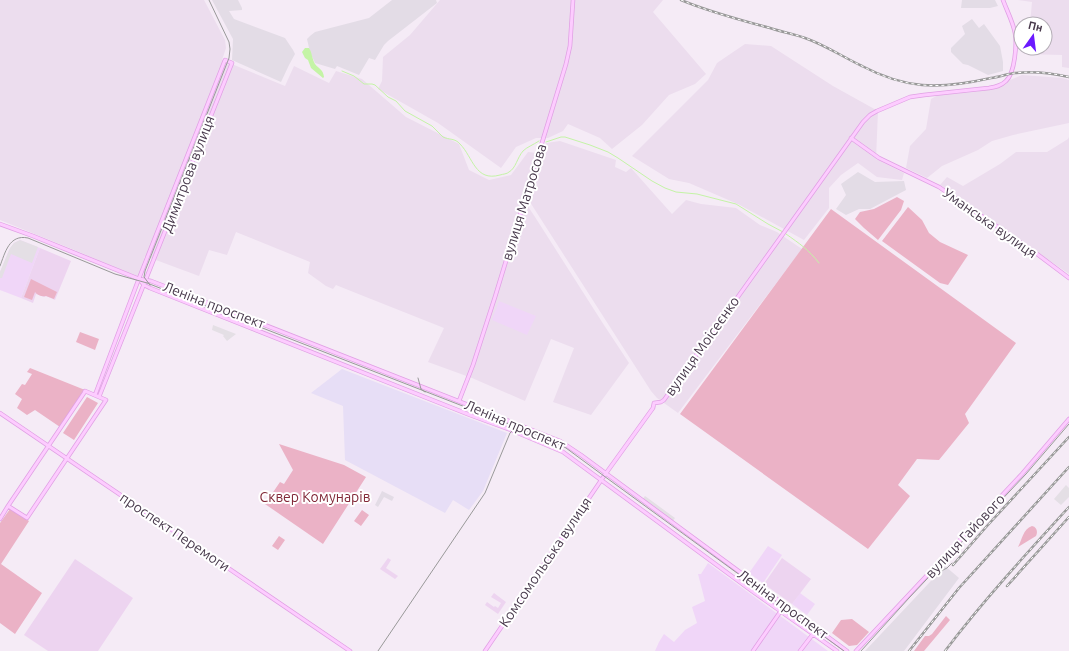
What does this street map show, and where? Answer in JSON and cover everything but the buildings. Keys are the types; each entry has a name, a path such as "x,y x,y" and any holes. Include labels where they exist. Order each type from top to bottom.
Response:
{"street":[{"name":"вулиця Матросова","path":"459,401 473,365 495,297 566,64 570,46 573,0"},
{"name":"вулиця Моісеєнко","path":"606,474 654,406 654,403 664,400 851,138 870,115 905,99 924,95 994,87 1002,84 1009,77 1013,67 1016,47 1015,33 1003,0"},
{"name":"Димитрова вулиця","path":"95,395 225,60 232,63 99,396"},
{"name":"Уманська вулиця","path":"851,138 879,158 939,187 1033,251 1069,278"},
{"name":"Леніна проспект","path":"0,224 560,441 847,651"},
{"name":"Леніна проспект","path":"139,279 144,285 553,447 568,455 836,651"},
{"path":"343,364 346,357"},
{"path":"0,519 8,506 85,391 106,400 27,518 8,506"},
{"name":"проспект Перемоги","path":"0,413 350,651"},
{"name":"вулиця Гайового","path":"856,651 1012,486 1069,419"},
{"name":"Комсомольська вулиця","path":"485,651 606,474"},
{"path":"753,651 785,605"},
{"path":"800,651 813,634"},
{"path":"836,651 839,645"}],"shaded area":[{"path":"0,0 204,0 225,40 226,48 222,60 285,86 294,66 329,83 336,71 362,79 406,117 459,144 469,170 489,180 511,175 528,152 537,153 523,199 629,363 591,415 553,402 574,348 551,339 525,401 472,378 428,362 444,328 336,285 333,289 326,286 308,273 310,262 236,232 227,255 209,250 199,276 145,256 138,277 0,220"},
{"path":"212,0 238,0 242,10 229,11 234,19 285,38 295,54 281,82 232,60 233,39"},
{"path":"392,0 436,0 437,3 388,41 375,60 369,58 359,75 337,66 335,69 315,63 310,52 307,39 310,36 315,32 369,18"},
{"path":"440,0 663,0 653,12 706,74 695,84 669,95 642,125 612,149 600,138 568,124 563,131 548,138 536,138 516,147 501,168 438,123 378,89 382,81 383,57 410,35"},
{"path":"962,0 995,0 998,6 990,8 961,8"},
{"path":"1018,0 1069,0 1069,68 1062,67 1062,55 1053,55 1053,16 1031,16 1032,2"},
{"path":"972,19 979,28 984,24 1000,46 1003,71 988,75 963,64 951,52 951,48 965,34 962,26"},
{"path":"745,44 771,46 833,86 878,111 876,159 904,173 902,180 877,177 858,163 841,175 829,188 829,208 804,240 740,205 689,183 669,179 632,156 708,80 717,63"},
{"path":"305,48 309,48 315,64 323,72 323,78 311,68 308,60 305,58 302,52"},
{"path":"1022,75 1062,78 1069,80 1069,123 992,141 978,150 942,166 927,178 906,168 910,146 926,129 931,99 938,95 975,92 1000,87 1010,80"},
{"path":"1069,137 1069,274 940,185 947,177 963,186 1000,164 1016,152 1047,152"},
{"path":"560,141 616,160 615,167 626,172 631,168 672,214 686,200 701,204 736,208 760,225 777,232 802,249 678,413 657,398 651,391 528,199 546,143"},
{"path":"858,172 875,182 904,181 906,190 870,209 859,209 846,215 836,209 846,195 841,184"},
{"path":"20,240 40,248 21,298 0,290 0,272 9,250 14,243"},
{"path":"20,240 38,247 32,263 11,254 2,278 0,278 0,272 10,248 14,243"},
{"path":"40,248 71,261 55,300 36,294 33,303 21,298"},
{"path":"499,301 536,316 527,335 492,320"},
{"path":"213,325 236,334 227,341 223,336 224,335 212,330"},
{"path":"342,369 507,433 483,491 469,510 453,500 445,513 345,460 343,406 311,393"},
{"path":"1066,485 1069,488 1069,497 1061,505 1054,499"},
{"path":"382,491 394,497 392,501 384,497 378,507 375,505"},
{"path":"645,496 675,518 672,522 642,500"},
{"path":"768,546 782,555 763,583 749,573"},
{"path":"388,558 391,560 386,568 398,576 395,579 380,569"},
{"path":"782,558 811,579 792,604 764,584"},
{"path":"75,559 133,598 98,651 48,651 24,635"},
{"path":"708,563 828,651 655,651 664,634 674,642 685,630 697,623 692,607 705,601 698,574 701,574"},
{"path":"945,566 959,578 904,651 865,651"},
{"path":"494,593 506,602 498,614 485,605 487,602 498,608 501,603 491,597"},
{"path":"800,593 815,604 807,615 792,604"}],"green space":[{"path":"897,197 904,201 901,210 878,240 855,219 860,212 874,209"},
{"path":"908,207 922,220 929,233 940,242 968,255 948,285 940,283 882,241"},
{"path":"831,209 1016,343 965,414 969,423 939,460 917,459 898,485 910,496 868,549 680,414"},
{"path":"31,279 57,292 54,299 46,296 40,296 35,292 32,300 24,297"},
{"path":"80,332 99,339 95,350 76,342"},
{"path":"30,368 85,390 60,427 35,410 27,415 17,408 22,399 15,394 22,384 25,385 32,374 27,372"},
{"path":"87,397 98,403 74,440 63,433"},
{"name":"Сквер Комунарів","path":"279,444 344,465 366,477 323,544 265,504 280,482 284,484 293,470"},
{"path":"10,509 29,521 1,564 42,593 15,634 0,623 0,523"},
{"path":"362,510 369,515 361,526 354,521"},
{"path":"1032,526 1037,530 1036,536 1018,547 1025,532"},
{"path":"279,536 285,540 278,550 272,546"},
{"path":"946,616 950,620 924,651 914,651 925,636 932,634"},
{"path":"852,619 869,632 857,645 849,646 832,633 841,620"}],"waterway":[{"path":"342,71 354,76 364,84 375,85 388,97 396,101 405,111 432,126 443,137 458,142 480,172 485,175 492,176 508,173 513,168 523,151 539,141"},
{"path":"546,142 565,137 590,145 608,152 665,188 676,192 697,194 736,204 783,232"},
{"path":"786,234 807,250 819,263"}],"tram line":[{"path":"150,285 144,277 145,271 229,58 229,42 209,0"},
{"path":"0,266 6,250 12,242 16,239 28,238 115,274 147,283 555,442 566,448 844,651"},
{"path":"418,378 421,389 425,392"},
{"path":"861,651 1026,474 1069,424"},
{"path":"378,651 485,493 510,433 514,429 520,429"},
{"path":"935,574 947,568 952,563"}],"railway":[{"path":"681,0 725,16 797,35 820,44 876,73 906,83 922,85 949,85 1022,72 1056,74 1069,77"},
{"path":"953,565 1069,437"},
{"path":"909,651 959,588 1069,467"},
{"path":"945,651 959,632 1069,507"},
{"path":"1007,586 1069,517"}]}
